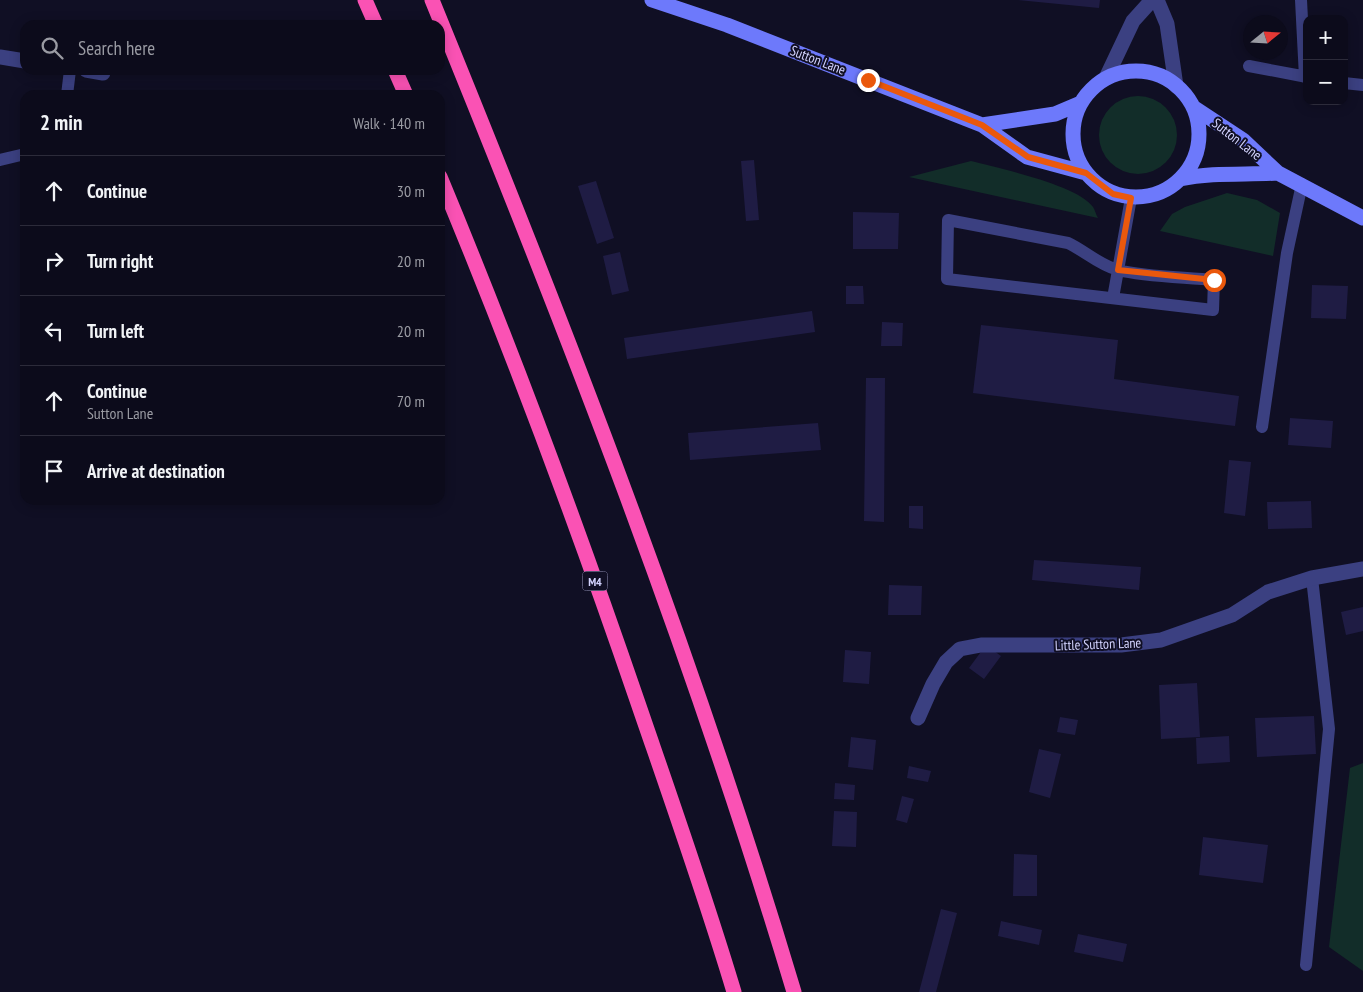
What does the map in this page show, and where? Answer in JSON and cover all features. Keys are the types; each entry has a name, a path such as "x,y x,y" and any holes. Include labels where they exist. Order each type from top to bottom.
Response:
{"highway":[{"path":"365,0 374,20"},
{"path":"432,0 440,20"},
{"path":"445,32 538,262 649,553 709,722 794,992"},
{"path":"398,75 404,90"},
{"name":"M4","path":"445,189 480,272 607,614 734,992"}],"street":[{"name":"Sutton Lane","path":"652,0 727,26 982,125 1028,157 1086,173"},
{"path":"1106,78 1133,21 1152,0"},
{"path":"1157,0 1168,24 1176,86"},
{"path":"0,57 20,60"},
{"path":"1131,72 1162,76 1176,86 1193,107 1198,120 1197,149 1191,165 1180,179 1166,190 1149,196 1131,198 1113,194 1086,173 1076,156 1072,139 1073,122 1081,103 1090,89 1106,78 1131,72"},
{"name":"Sutton Lane","path":"982,125 1055,114 1081,103"},
{"name":"Sutton Lane","path":"1193,107 1243,140 1278,173 1302,184 1363,218"},
{"name":"Sutton Lane","path":"1180,179 1207,173 1239,175 1278,173"},
{"name":"Little Sutton Lane","path":"918,718 941,668 960,649 980,645 1121,646 1161,640 1232,615 1268,592 1312,578 1363,569"}],"lane":[{"path":"1301,0 1305,60"},
{"path":"1248,66 1303,76"},
{"path":"68,90 69,75"},
{"path":"1348,83 1363,85"},
{"path":"0,160 20,155"},
{"path":"1262,427 1286,253 1302,184"},
{"path":"1113,298 1131,198"},
{"path":"948,220 1068,243 1082,250 1091,259 1118,270 1214,280 1213,310 947,279 948,220"},
{"path":"1306,965 1329,729 1312,578"}],"green space":[{"path":"1138,96 1153,99 1170,113 1174,120 1177,135 1174,150 1160,167 1153,171 1138,174 1123,171 1106,157 1102,150 1099,135 1102,120 1116,103 1123,99"},
{"path":"971,161 1036,178 1071,192 1085,199 1093,207 1098,218 909,177"},
{"path":"1227,193 1257,200 1280,213 1273,256 1160,231 1172,214 1185,207"},
{"path":"1363,763 1363,971 1329,947 1350,768"}],"building":[{"path":"1018,0 1100,0 1099,8"},
{"path":"754,160 759,220 746,221 741,161"},
{"path":"596,181 614,238 597,244 578,186"},
{"path":"853,212 899,213 898,249 853,249"},
{"path":"620,252 629,291 612,295 603,256"},
{"path":"1312,285 1348,286 1346,319 1311,318"},
{"path":"846,286 863,286 864,304 846,304"},
{"path":"812,311 815,332 627,359 624,338"},
{"path":"882,322 903,323 902,346 881,346"},
{"path":"981,325 1118,340 1114,379 1239,396 1235,426 973,393"},
{"path":"866,378 885,378 884,522 864,521"},
{"path":"1290,418 1333,421 1331,448 1288,445"},
{"path":"818,423 821,450 690,460 688,433"},
{"path":"1229,460 1251,462 1245,516 1224,513"},
{"path":"1311,501 1312,528 1268,529 1267,502"},
{"path":"909,506 923,506 923,529 909,528"},
{"path":"1034,560 1141,567 1139,590 1032,580"},
{"path":"889,585 922,586 921,615 888,615"},
{"path":"1363,607 1363,631 1346,635 1341,612"},
{"path":"986,645 1001,656 984,679 969,668"},
{"path":"845,650 871,652 869,684 843,682"},
{"path":"1197,683 1200,737 1161,739 1159,685"},
{"path":"1314,716 1316,754 1257,757 1255,718"},
{"path":"1060,717 1078,720 1075,735 1057,732"},
{"path":"1229,736 1230,762 1197,764 1196,738"},
{"path":"851,737 876,740 873,770 848,767"},
{"path":"1039,749 1061,754 1050,798 1029,792"},
{"path":"909,766 931,771 928,782 907,778"},
{"path":"835,783 855,785 854,800 834,799"},
{"path":"902,796 914,799 907,823 896,820"},
{"path":"834,811 857,812 856,847 832,846"},
{"path":"1203,837 1268,845 1263,883 1199,875"},
{"path":"1014,854 1037,855 1037,896 1013,896"},
{"path":"941,909 957,913 936,992 919,992"},
{"path":"1001,921 1042,930 1039,945 998,936"},
{"path":"1078,934 1127,944 1123,962 1074,952"}],"route":[{"path":"868,80 982,125 1028,157 1086,173 1100,186 1113,194 1131,198 1118,270 1214,280"}]}
